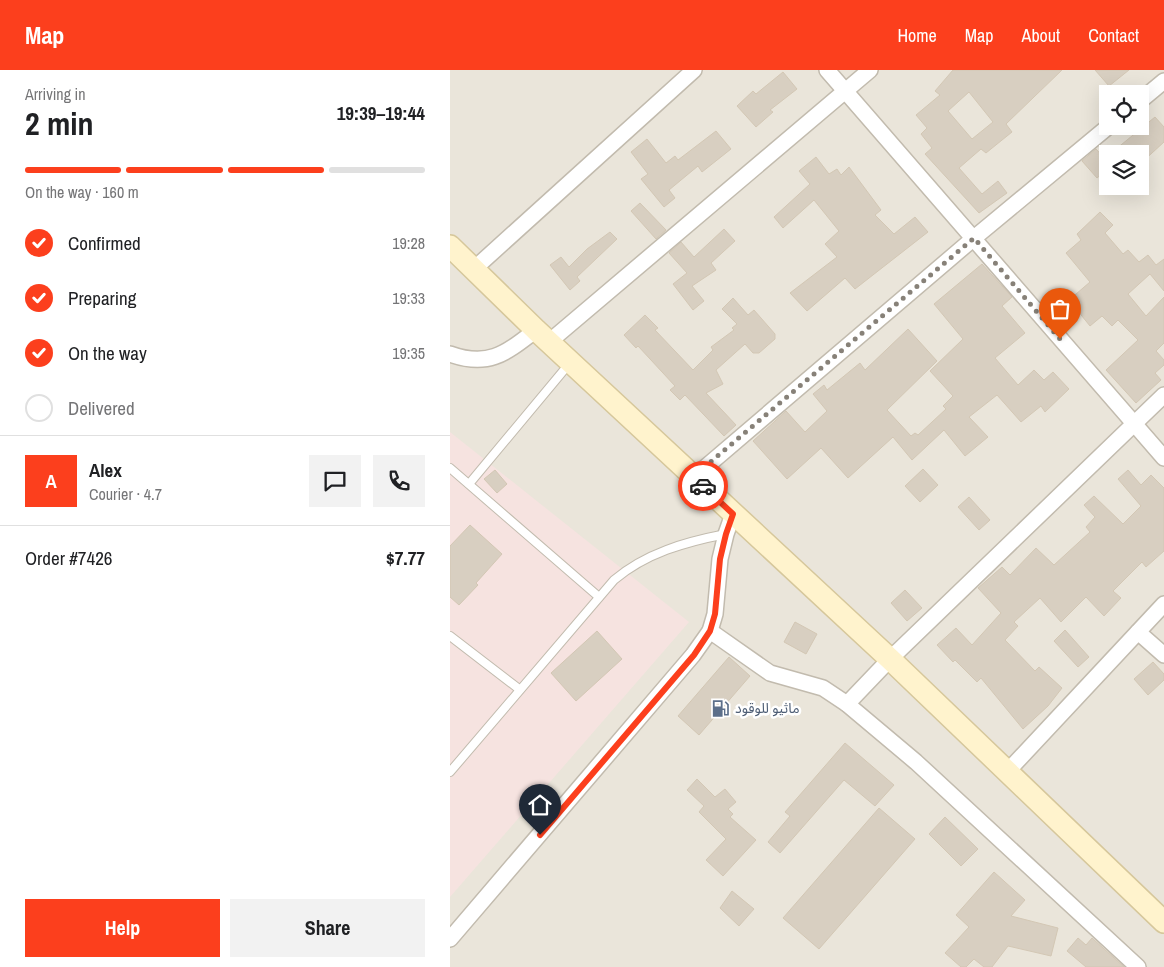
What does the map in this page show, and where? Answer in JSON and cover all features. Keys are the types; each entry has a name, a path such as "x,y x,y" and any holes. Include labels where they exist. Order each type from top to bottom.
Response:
{"street":[{"path":"474,269 694,70"},
{"path":"827,70 844,92 974,238 1164,458"},
{"path":"450,354 471,361 494,358 514,347 542,336 870,70"},
{"path":"1149,94 1164,81"},
{"path":"694,476 974,238 1099,135"},
{"path":"450,246 542,336 694,476 729,524 890,660 1163,920"},
{"path":"847,704 1164,395"},
{"path":"450,940 694,655 710,631 729,524"},
{"path":"1007,772 1164,604"},
{"path":"710,631 770,673 823,688 847,704 916,762 1138,967"},
{"path":"1138,632 1164,655"}],"lane":[{"path":"469,484 570,362"},
{"path":"450,468 599,597"},
{"path":"450,772 614,580 641,561 729,524"},
{"path":"450,636 519,689"}],"shaded area":[{"path":"450,70 1164,70 1164,967 450,967"},
{"path":"450,432 689,622 450,897"}],"building":[{"path":"953,70 1062,70 1006,124 1012,132 986,153 981,149 959,168 982,194 998,181 1007,193 979,213 925,154 932,148 921,134 927,128 916,115 940,95 935,91","holes":["969,92 993,122 972,139 948,111"]},
{"path":"1095,70 1129,70 1110,85"},
{"path":"783,72 797,89 770,110 773,112 756,127 737,106 753,91 756,94"},
{"path":"1155,117 1164,127 1164,142 1149,156 1149,145 1121,145 1133,135 1149,135 1149,122"},
{"path":"716,131 731,149 702,172 698,166 669,190 675,198 664,207 641,179 648,174 631,152 647,139 666,163 675,156 678,160"},
{"path":"1096,149 1099,152 1099,176 1097,178 1082,161"},
{"path":"816,157 829,174 837,169 841,175 849,167 881,210 875,215 894,234 915,217 928,232 855,289 845,278 807,311 790,293 837,257 825,244 839,231 814,200 783,228 774,217 810,184 799,171"},
{"path":"640,203 666,230 656,239 631,211"},
{"path":"1100,212 1113,225 1105,233 1123,254 1128,250 1139,262 1148,255 1156,265 1164,259 1164,291 1150,274 1128,294 1146,316 1164,297 1164,343 1156,351 1164,360 1164,365 1155,373 1161,380 1136,403 1106,370 1138,340 1118,320 1112,326 1102,316 1090,326 1069,300 1090,282 1066,253 1081,240 1077,234"},
{"path":"724,229 735,241 711,263 716,270 692,286 704,301 693,310 673,284 687,273 669,253 681,242 694,257"},
{"path":"610,232 617,239 577,277 580,281 570,290 550,265 561,257 569,267 587,249"},
{"path":"982,264 1012,297 1002,306 1025,333 995,358 1018,385 1034,370 1044,380 1053,372 1069,389 1045,412 1041,406 1021,422 997,395 969,417 988,437 965,456 944,430 912,460 893,437 848,478 821,448 787,479 753,441 786,411 805,432 827,411 813,394 824,385 827,390 860,363 865,370 908,329 937,361 887,410 911,436 915,433 918,435 946,409 943,406 953,396 930,371 963,339 934,304"},
{"path":"733,298 748,315 754,310 775,334 775,339 759,353 753,353 745,344 716,370 723,384 706,393 736,425 724,436 685,395 680,400 670,390 675,386 638,346 636,348 624,335 645,315 658,328 655,330 693,370 713,350 711,347 734,330 732,328 737,324 722,309"},
{"path":"923,469 938,485 920,502 905,486"},
{"path":"495,470 507,484 497,493 484,479"},
{"path":"1128,470 1141,485 1151,475 1164,488 1164,551 1146,567 1142,562 1113,591 1121,598 1104,616 1086,597 1061,622 1040,598 1014,622 1018,626 1005,640 1035,671 1039,667 1062,688 1048,706 1023,729 981,678 977,682 955,660 953,662 937,645 956,628 972,645 1001,613 978,588 1002,567 1010,575 1036,548 1054,565 1090,532 1086,527 1095,517 1084,505 1094,496 1123,524 1141,506 1118,479"},
{"path":"969,497 990,520 979,530 958,507"},
{"path":"470,525 502,554 476,583 478,585 459,605 450,597 450,546"},
{"path":"905,590 922,608 907,621 891,603"},
{"path":"795,622 817,634 806,654 784,642"},
{"path":"1065,630 1089,657 1078,667 1054,641"},
{"path":"597,631 622,659 576,701 551,673"},
{"path":"729,657 750,676 699,735 678,716"},
{"path":"1153,662 1164,674 1164,680 1148,695 1134,679"},
{"path":"845,743 894,785 875,806 844,780 780,853 768,842 790,816 785,812"},
{"path":"697,779 715,797 725,789 736,802 728,809 733,814 730,817 756,840 723,876 706,860 726,839 699,812 704,806 687,790"},
{"path":"879,808 915,839 819,949 783,918"},
{"path":"945,817 978,849 961,866 929,834"},
{"path":"994,872 1025,900 1011,916 1058,928 1051,956 1008,946 992,967 984,967 974,959 966,967 961,967 945,953 969,927 956,915"},
{"path":"732,891 754,909 739,926 720,908"},
{"path":"1078,938 1086,945 1092,938 1124,967 1086,967 1067,951"}],"way so far":[{"path":"703,486 694,476 974,238 1060,339"}],"place":[{"name":"ماثيو للوقود","path":"721,708"}],"route":[{"path":"540,835 694,655 710,631 715,614 720,559 733,514 703,486"}]}
